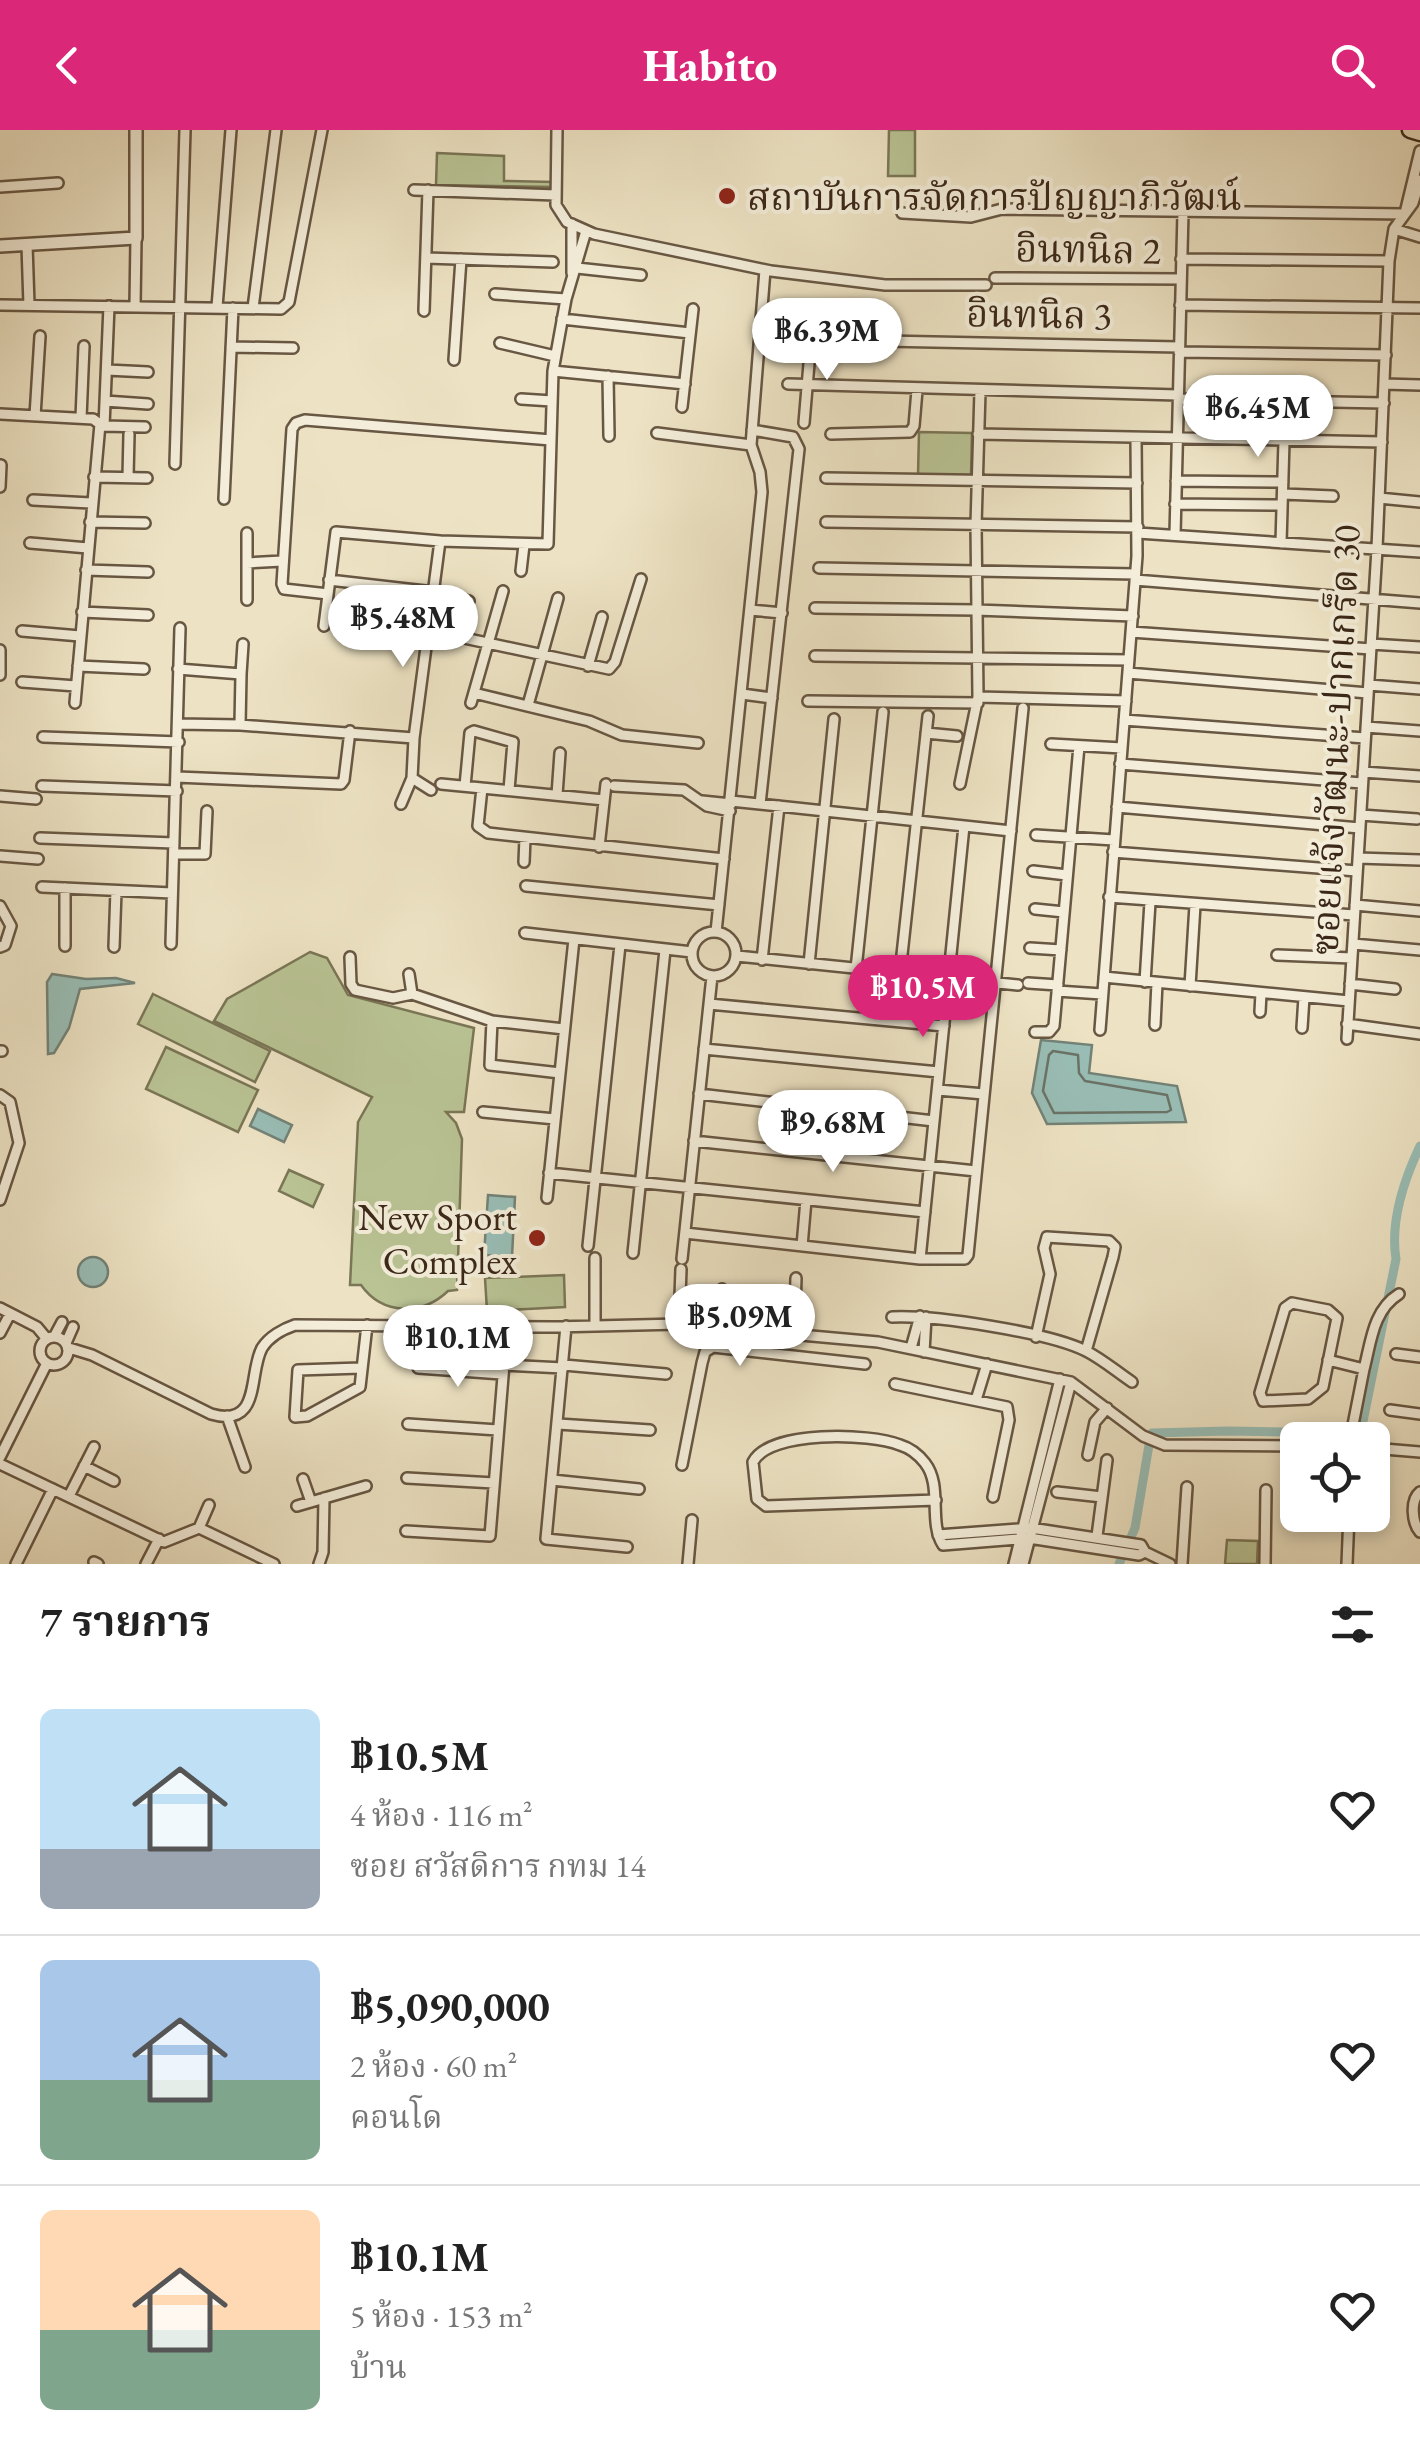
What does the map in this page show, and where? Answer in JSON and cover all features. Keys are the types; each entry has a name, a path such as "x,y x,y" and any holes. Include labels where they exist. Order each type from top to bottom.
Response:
{"main road":[{"path":"1410,130 1420,133"}],"street":[{"path":"135,306 136,130"},
{"path":"174,464 185,130"},
{"path":"218,307 231,130"},
{"path":"254,308 276,130"},
{"path":"0,305 281,309 288,302 322,130"},
{"path":"557,130 556,205 562,216 586,231 765,270 885,285 986,286"},
{"name":"ซอยแจ้งวัฒนะ-ปากเกร็ด 30","path":"1405,212 1420,151"},
{"name":"ซอยแจ้งวัฒนะ-ปากเกร็ด 30","path":"1346,1039 1380,498 1389,261 1394,229 1413,203 1420,180"},
{"path":"0,186 58,183"},
{"path":"414,190 556,195"},
{"path":"424,312 428,190"},
{"path":"902,213 971,217 1002,209 1405,212"},
{"path":"1175,535 1182,212"},
{"path":"572,224 575,272"},
{"path":"1394,229 1420,238"},
{"path":"324,626 336,532 544,546 550,540 552,370 566,299 586,231"},
{"path":"0,246 136,238"},
{"path":"27,245 29,305"},
{"path":"426,258 553,262"},
{"path":"454,360 461,259"},
{"path":"1182,259 1389,261"},
{"path":"716,932 762,492 751,445 765,270"},
{"path":"575,272 642,274"},
{"name":"อินทนิล 2","path":"995,278 1181,280"},
{"path":"495,294 566,299"},
{"path":"1180,305 1420,308"},
{"path":"109,306 104,426 145,427"},
{"path":"224,500 233,308"},
{"path":"682,406 693,309"},
{"path":"562,319 690,333"},
{"path":"34,416 40,336"},
{"path":"804,423 811,340"},
{"name":"อินทนิล 3","path":"837,340 1386,355"},
{"path":"500,342 555,356"},
{"path":"81,418 84,346"},
{"path":"231,347 293,348"},
{"path":"107,370 148,372"},
{"path":"552,370 684,384"},
{"path":"608,376 610,436"},
{"path":"788,384 1384,403"},
{"path":"1384,384 1420,385"},
{"path":"831,434 910,432 917,390"},
{"path":"960,784 978,700 976,524 980,391"},
{"path":"521,399 552,401"},
{"path":"105,401 148,404"},
{"path":"0,414 81,418 98,420 100,424 75,702"},
{"path":"328,594 284,590 282,561 292,429 296,422 551,440"},
{"path":"752,430 793,437 799,450 760,804"},
{"path":"657,432 751,445"},
{"path":"128,477 129,434"},
{"path":"978,434 1382,442"},
{"path":"1100,1030 1132,632 1138,530 1136,438"},
{"path":"1281,543 1284,442"},
{"path":"0,487 1,466"},
{"path":"94,476 148,478"},
{"path":"826,478 1137,483"},
{"path":"1176,480 1283,482"},
{"path":"1176,504 1333,496"},
{"path":"1380,498 1420,502"},
{"path":"34,500 91,503"},
{"path":"90,522 145,523"},
{"path":"826,522 1138,530 1420,552"},
{"path":"247,533 247,600"},
{"path":"401,804 412,778 440,541"},
{"path":"30,544 88,548"},
{"path":"521,572 524,545"},
{"path":"247,563 282,561"},
{"path":"819,568 1135,577 1420,603"},
{"path":"86,570 148,572"},
{"path":"329,580 469,600"},
{"path":"427,630 601,670 614,666 641,580"},
{"path":"373,635 381,586"},
{"path":"502,592 473,698 528,705 595,723 622,735 698,743"},
{"path":"528,705 558,598"},
{"path":"815,608 1132,616"},
{"path":"750,610 782,612"},
{"path":"82,612 148,615"},
{"path":"588,666 602,617"},
{"path":"170,944 180,628"},
{"path":"22,631 80,636"},
{"path":"1132,632 1420,647"},
{"path":"240,725 243,644"},
{"path":"0,650 0,675"},
{"path":"815,656 1129,660"},
{"path":"78,666 144,668"},
{"path":"178,669 241,674"},
{"path":"1128,674 1420,689"},
{"path":"22,682 76,686"},
{"path":"742,694 772,698"},
{"path":"808,701 1126,701"},
{"path":"684,1234 920,1259 964,1260 970,1248 1023,708"},
{"path":"856,969 883,712"},
{"path":"900,973 928,716"},
{"path":"809,964 834,719"},
{"path":"1124,720 1366,733 1420,731"},
{"path":"178,724 414,738"},
{"path":"465,786 470,734 474,731 513,742 509,790"},
{"path":"177,777 341,784 350,732"},
{"path":"926,733 957,736"},
{"path":"42,736 179,742"},
{"path":"1050,744 1122,748"},
{"path":"1035,1032 1053,1030 1079,746"},
{"path":"556,796 560,753"},
{"path":"1120,764 1363,777 1420,776"},
{"path":"412,778 436,787 465,786 604,800"},
{"path":"600,847 604,800 610,784 684,790 707,806 760,804 1011,831"},
{"path":"42,786 176,792"},
{"path":"482,788 478,826 481,831 724,860"},
{"path":"0,796 36,799"},
{"path":"762,960 779,806"},
{"path":"1116,808 1360,828"},
{"path":"40,838 205,854 207,811"},
{"path":"1360,815 1417,818"},
{"path":"920,1259 964,826"},
{"path":"1036,835 1114,840"},
{"path":"524,862 525,838"},
{"path":"1113,852 1357,871"},
{"path":"0,856 38,859"},
{"path":"1358,858 1420,860"},
{"path":"1033,872 1067,874"},
{"path":"526,886 719,905"},
{"path":"42,887 172,893"},
{"path":"65,888 65,946"},
{"path":"114,946 116,891"},
{"path":"1109,897 1195,905 1420,911"},
{"path":"1145,982 1150,902"},
{"path":"1190,986 1195,905"},
{"path":"0,906 10,926 5,944 0,947"},
{"path":"1034,909 1064,912"},
{"path":"716,932 732,940 736,956 728,972 712,976 696,968 692,952 700,937 716,932"},
{"path":"526,933 692,952"},
{"path":"547,1198 574,939"},
{"path":"588,1246 620,944"},
{"path":"1352,944 1420,950"},
{"path":"1030,948 1061,950"},
{"path":"633,1253 665,950"},
{"path":"1277,955 1352,958"},
{"path":"736,956 1102,994"},
{"path":"350,957 351,984 355,990 394,998 412,994 492,1021 564,1029"},
{"path":"410,974 412,994"},
{"path":"679,1324 684,1234 712,976"},
{"path":"1104,978 1349,1002"},
{"path":"1155,1025 1157,983"},
{"path":"1350,984 1395,989"},
{"path":"1260,1012 1261,993"},
{"path":"1302,1028 1304,997"},
{"path":"709,1004 944,1026"},
{"path":"492,1021 490,1065 560,1073"},
{"path":"1348,1024 1420,1034"},
{"path":"704,1049 939,1072"},
{"path":"938,1090 984,1094"},
{"path":"699,1094 934,1121"},
{"path":"0,1095 10,1102 19,1144 0,1200"},
{"path":"483,1112 555,1119"},
{"path":"694,1141 976,1171"},
{"path":"550,1173 924,1212"},
{"path":"802,1246 806,1200"},
{"path":"1036,1337 1050,1274 1044,1242 1047,1237 1109,1242 1115,1247 1113,1257 1086,1351"},
{"path":"595,1258 595,1325"},
{"path":"794,1336 796,1278"},
{"path":"718,1327 722,1289"},
{"path":"1354,1422 1378,1315 1392,1298"},
{"path":"1292,1303 1334,1314 1337,1324 1328,1360 1324,1387 1314,1396 1270,1401 1261,1398 1284,1308 1292,1303"},
{"path":"0,1333 5,1311 50,1338 211,1414 227,1416 250,1401 263,1347 295,1324 718,1327 878,1342 1065,1380 1143,1436 1165,1445 1280,1446"},
{"path":"892,1317 923,1316 1036,1337 1086,1351 1132,1382"},
{"path":"910,1348 923,1316"},
{"path":"923,1316 924,1352"},
{"path":"47,1363 40,1350 62,1322"},
{"path":"361,1368 298,1370 295,1417 307,1416 357,1389 361,1368 367,1325"},
{"path":"566,1326 546,1539 627,1546"},
{"path":"47,1363 58,1365 64,1361 73,1327"},
{"path":"406,1531 490,1536 507,1327"},
{"path":"814,1358 815,1337"},
{"path":"682,1464 706,1352 713,1347 864,1364"},
{"path":"1396,1354 1420,1357"},
{"path":"1328,1360 1364,1369"},
{"path":"47,1363 0,1460 164,1542 199,1528 209,1505"},
{"path":"976,1400 988,1364"},
{"path":"418,1368 564,1367 666,1374"},
{"path":"1014,1564 1065,1380"},
{"path":"895,1384 1003,1404 1010,1415 994,1497"},
{"path":"1088,1455 1095,1422 1106,1408"},
{"path":"1390,1410 1420,1414"},
{"path":"227,1416 244,1467"},
{"path":"408,1424 498,1430"},
{"path":"558,1424 650,1430"},
{"path":"936,1500 766,1506 756,1498 753,1462 764,1448 776,1443 880,1440 898,1444 930,1469 936,1500 938,1535 941,1543 1025,1533 1097,1536 1126,1547"},
{"path":"69,1496 94,1447"},
{"path":"1390,1450 1420,1452"},
{"path":"1097,1536 1107,1460"},
{"path":"84,1466 114,1481"},
{"path":"407,1478 494,1483"},
{"path":"302,1479 311,1502"},
{"path":"552,1480 639,1489"},
{"path":"297,1506 366,1486"},
{"path":"1182,1564 1187,1487"},
{"path":"16,1564 53,1489"},
{"path":"1265,1564 1266,1490"},
{"path":"1058,1492 1102,1497"},
{"path":"1420,1492 1414,1502 1415,1526 1420,1532"},
{"path":"319,1564 324,1552 324,1498"},
{"path":"688,1564 692,1520"},
{"path":"199,1528 260,1561 274,1564"},
{"path":"1347,1564 1348,1532"},
{"path":"1025,1533 1126,1547 1141,1545 1145,1552 1170,1564"},
{"path":"1022,1564 1025,1533"},
{"path":"146,1564 159,1539"}],"green space":[{"path":"889,130 915,130 915,176 888,176"},
{"path":"437,153 504,156 504,181 554,182 553,187 436,185"},
{"path":"919,432 972,433 971,476 918,475"},
{"path":"310,952 327,958 348,995 474,1028 464,1112 446,1112 462,1139 457,1290 448,1291 427,1305 392,1307 361,1285 350,1285 358,1122 372,1097 214,1021 227,999"},
{"path":"153,994 270,1051 255,1082 138,1024"},
{"path":"166,1047 258,1090 238,1132 146,1089"},
{"path":"289,1170 323,1185 313,1207 279,1191"},
{"path":"564,1275 565,1307 487,1311 485,1278"},
{"path":"1227,1540 1258,1541 1257,1564 1225,1564"}],"water":[{"path":"52,974 135,983 80,989 69,1028 54,1053 48,1054 47,982"},
{"path":"1041,1040 1092,1045 1089,1073 1177,1086 1186,1122 1047,1124 1032,1093"},
{"path":"258,1109 292,1125 284,1142 250,1126"},
{"path":"488,1195 515,1197 512,1257 484,1255"},
{"path":"93,1257 104,1261 108,1272 104,1283 93,1287 82,1283 78,1272 82,1261"}],"waterway":[{"path":"1363,1422 1396,1259 1400,1201 1420,1146"},
{"path":"1152,1433 1280,1432"},
{"path":"1119,1564 1135,1528 1149,1445"}],"place":[{"name":"สถาบันการจัดการปัญญาภิวัฒน์","path":"727,196"},
{"name":"New Sport Complex","path":"537,1238"}]}
